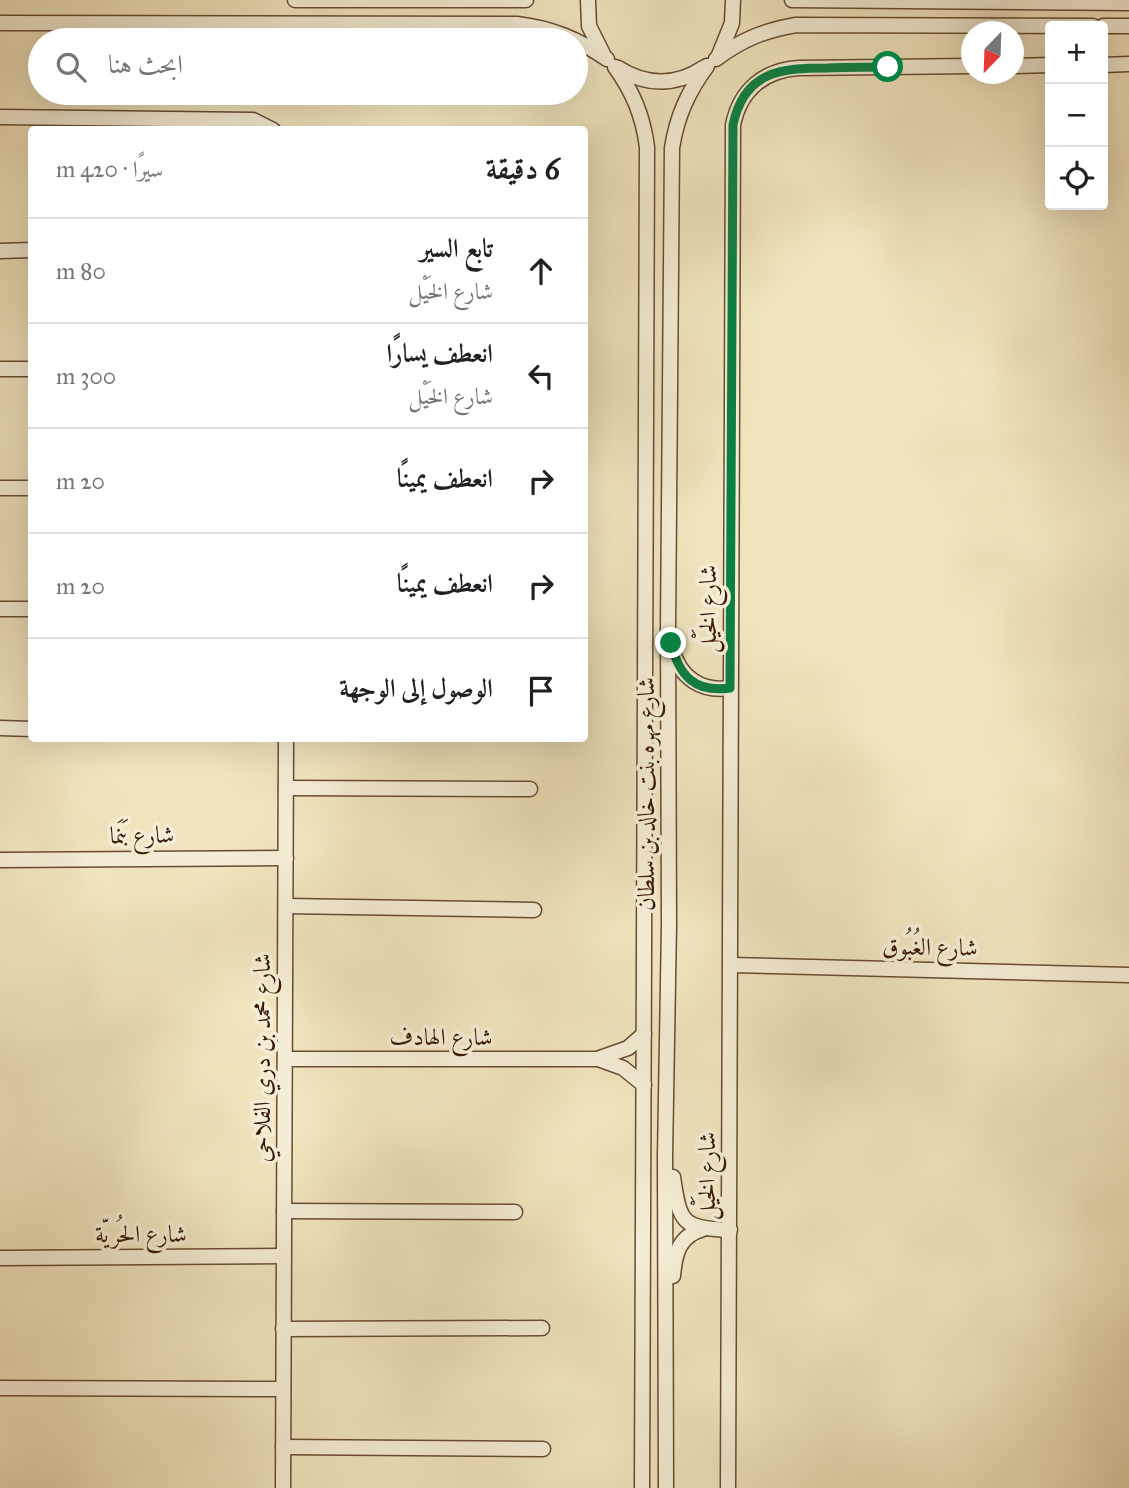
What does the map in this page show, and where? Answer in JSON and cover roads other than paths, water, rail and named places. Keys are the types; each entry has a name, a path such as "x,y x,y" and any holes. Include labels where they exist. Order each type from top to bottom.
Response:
{"street":[{"path":"295,0 526,0"},
{"name":"شارع مهره بنت خالد بن سلطان","path":"588,0 589,26 598,48 611,63 637,105 647,147 642,1488"},
{"path":"712,62 732,23 733,0"},
{"path":"792,0 1129,2"},
{"path":"0,23 517,24 543,28"},
{"path":"588,49 629,75 645,81 662,82 694,75 746,40 770,30 796,25 1045,26"},
{"path":"1108,26 1129,26"},
{"name":"شارع مهره بنت خالد بن سلطان","path":"667,1488 665,1157 669,924 668,629 672,148 687,96 712,62"},
{"path":"1108,65 1129,64"},
{"path":"1024,65 1045,65"},
{"name":"شارع الخَيْل","path":"728,1488 733,125 737,107 747,91 762,78 789,69 961,66"},
{"path":"0,117 253,120 265,126"},
{"path":"0,251 28,250"},
{"path":"0,369 28,369"},
{"path":"0,488 28,488"},
{"path":"0,609 28,609"},
{"path":"668,629 674,655 686,677 706,688 730,688"},
{"path":"0,728 28,729"},
{"name":"شارع محمد بن دري الفلاحي","path":"283,1488 286,742"},
{"path":"286,788 530,789"},
{"name":"شارع بَنَما","path":"0,860 286,858"},
{"path":"286,906 534,910"},
{"name":"شارع الغُبُوق","path":"730,965 1129,975"},
{"name":"شارع الهادف","path":"597,1059 628,1048 645,1034"},
{"name":"شارع الهادف","path":"286,1059 597,1059 623,1068 644,1085"},
{"path":"665,1157 672,1172 680,1213 690,1223 703,1229 730,1230"},
{"path":"284,1211 515,1212"},
{"path":"665,1308 671,1294 675,1259 680,1245 690,1234 703,1229"},
{"name":"شارع الحُريّة","path":"0,1258 282,1256"},
{"path":"283,1329 542,1328"},
{"path":"0,1388 283,1389"},
{"path":"283,1447 543,1449"}]}
